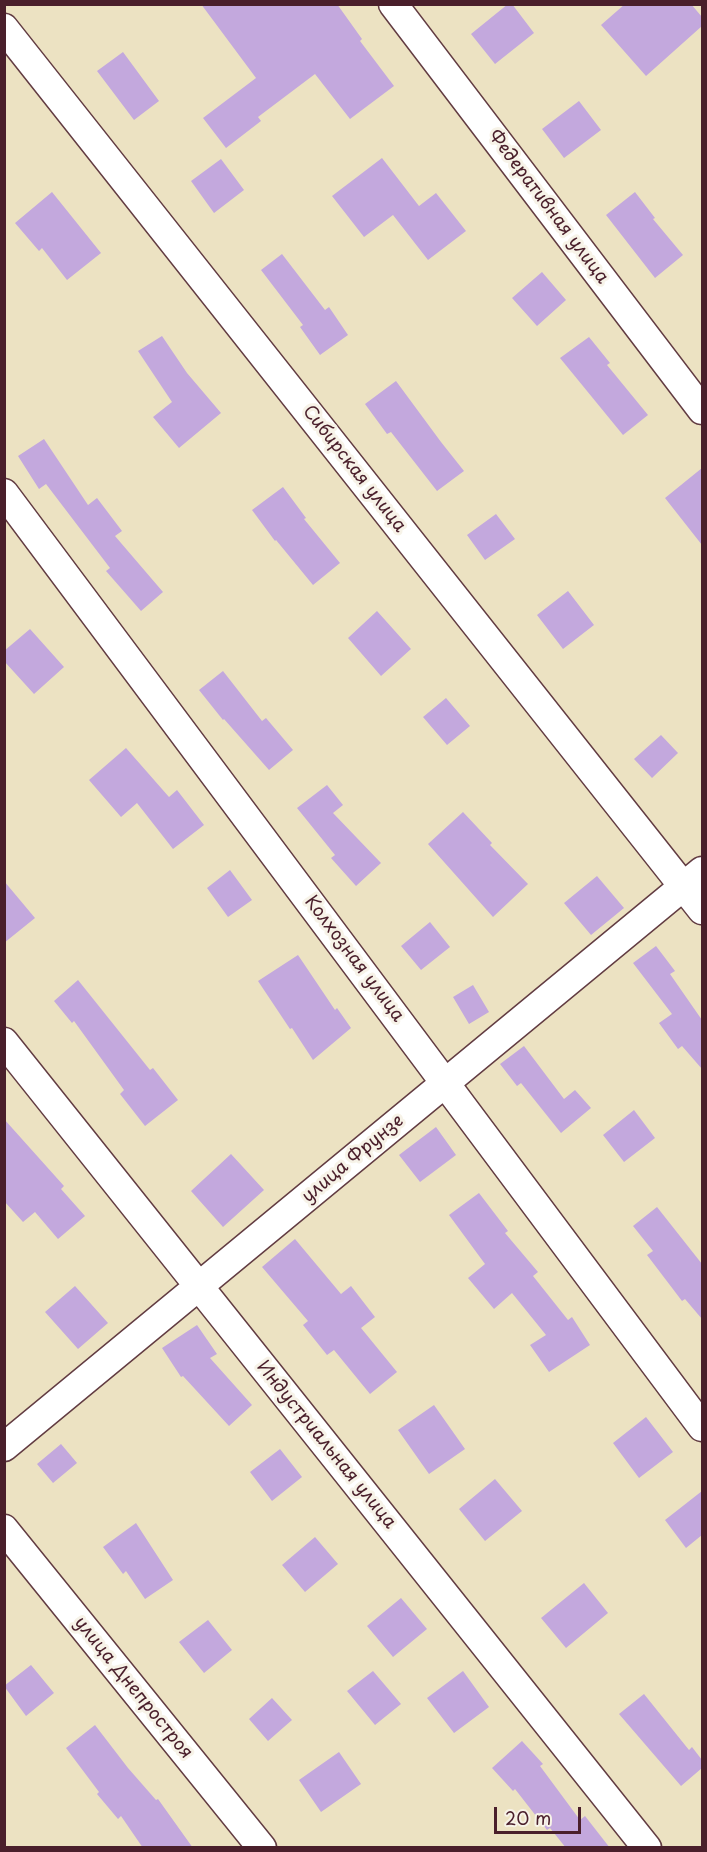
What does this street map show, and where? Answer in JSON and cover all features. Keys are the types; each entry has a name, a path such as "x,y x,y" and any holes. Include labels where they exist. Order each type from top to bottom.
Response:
{"street":[{"name":"Федеративная улица","path":"393,4 702,410"},
{"name":"Сибирская улица","path":"4,28 693,878 702,910"},
{"name":"Колхозная улица","path":"4,493 702,1426"},
{"name":"улица Фрунзе","path":"4,1447 693,878"},
{"name":"Индустриальная улица","path":"4,1042 647,1848"},
{"name":"улица Днепростроя","path":"4,1529 262,1848"}],"building":[{"path":"201,4 337,4 362,39 360,41 394,86 350,119 315,74 258,117 261,121 226,148 203,118 256,78"},
{"path":"508,4 512,4 534,33 495,64 471,34"},
{"path":"625,4 691,4 702,17 702,26 646,76 601,25"},
{"path":"123,52 159,101 134,120 97,71"},
{"path":"579,101 601,130 564,158 542,129"},
{"path":"382,158 419,206 436,193 466,231 428,260 393,215 364,237 332,196"},
{"path":"221,159 244,190 214,213 191,181"},
{"path":"52,192 101,253 67,280 42,248 39,251 15,223"},
{"path":"635,192 655,218 653,219 683,255 655,278 606,215"},
{"path":"282,254 325,310 329,307 348,335 320,355 300,327 303,325 261,270"},
{"path":"542,272 566,300 537,326 512,298"},
{"path":"162,336 187,373 221,413 179,448 153,417 172,402 138,351"},
{"path":"589,337 610,363 607,365 648,415 623,435 560,358"},
{"path":"396,381 464,471 437,491 391,432 387,434 365,404"},
{"path":"44,439 88,505 97,498 122,531 115,536 163,592 141,611 106,571 110,568 46,484 39,489 18,456"},
{"path":"702,468 702,545 665,498"},
{"path":"283,487 306,518 304,519 340,563 313,585 252,510"},
{"path":"496,514 515,539 485,560 467,535"},
{"path":"568,591 594,625 563,649 537,615"},
{"path":"377,611 411,649 381,676 348,638"},
{"path":"30,629 64,667 34,694 4,661 4,651"},
{"path":"223,671 262,721 266,718 293,750 269,770 199,690"},
{"path":"446,698 470,726 447,745 423,717"},
{"path":"661,735 678,753 652,778 634,759"},
{"path":"126,748 169,797 177,790 204,825 173,849 137,803 121,817 89,780"},
{"path":"327,785 343,805 333,813 381,863 356,886 331,858 335,855 297,808"},
{"path":"463,812 492,843 490,845 528,884 493,917 428,844"},
{"path":"230,870 252,900 228,917 207,888"},
{"path":"597,876 624,908 591,935 564,903"},
{"path":"4,881 35,918 4,943"},
{"path":"430,922 450,947 421,970 401,946"},
{"path":"656,946 675,971 670,974 702,1020 702,1069 682,1046 678,1049 659,1023 672,1014 633,963"},
{"path":"298,955 335,1010 337,1008 351,1028 313,1060 258,981"},
{"path":"78,980 150,1070 153,1068 178,1100 145,1126 120,1094 124,1090 74,1021 72,1023 54,1001"},
{"path":"473,985 489,1012 469,1024 453,997"},
{"path":"524,1046 564,1099 575,1090 591,1108 561,1133 521,1083 517,1086 500,1064"},
{"path":"634,1110 655,1138 624,1162 603,1135"},
{"path":"4,1119 64,1186 61,1189 85,1216 58,1239 35,1212 23,1222 4,1201"},
{"path":"436,1127 456,1155 420,1182 399,1155"},
{"path":"231,1154 264,1190 223,1227 191,1191"},
{"path":"479,1193 508,1231 505,1233 538,1272 533,1276 568,1320 572,1317 590,1345 549,1372 530,1345 546,1335 512,1293 494,1309 468,1278 485,1264 449,1215"},
{"path":"657,1207 702,1264 702,1319 685,1299 682,1301 647,1255 653,1251 633,1226"},
{"path":"295,1239 341,1294 351,1286 375,1317 361,1328 397,1372 370,1394 334,1350 327,1355 303,1325 308,1321 262,1267"},
{"path":"75,1286 108,1323 78,1349 45,1312"},
{"path":"197,1325 217,1354 210,1358 252,1405 229,1426 183,1376 181,1377 162,1348"},
{"path":"434,1405 465,1449 429,1474 398,1430"},
{"path":"646,1417 673,1452 639,1478 613,1443"},
{"path":"61,1444 77,1463 53,1483 37,1464"},
{"path":"280,1449 302,1477 272,1501 250,1472"},
{"path":"495,1479 522,1511 485,1541 459,1509"},
{"path":"702,1491 702,1535 686,1548 665,1520"},
{"path":"136,1523 173,1580 145,1599 126,1571 123,1574 103,1547"},
{"path":"315,1537 338,1564 305,1592 282,1565"},
{"path":"584,1583 608,1613 566,1648 541,1618"},
{"path":"401,1598 427,1629 393,1657 367,1626"},
{"path":"208,1620 232,1650 204,1673 179,1642"},
{"path":"31,1665 54,1693 26,1716 4,1686"},
{"path":"373,1671 401,1704 375,1725 347,1691"},
{"path":"463,1671 489,1707 454,1733 427,1698"},
{"path":"644,1694 689,1750 692,1747 702,1760 702,1768 681,1786 619,1714"},
{"path":"272,1698 292,1720 268,1741 249,1719"},
{"path":"95,1725 128,1768 156,1800 158,1799 193,1848 143,1848 121,1816 118,1819 97,1794 99,1792 66,1748"},
{"path":"522,1741 543,1764 540,1766 580,1820 585,1816 610,1848 566,1848 550,1828 547,1830 515,1789 513,1791 492,1768"},
{"path":"339,1752 361,1784 321,1812 299,1780"}]}
